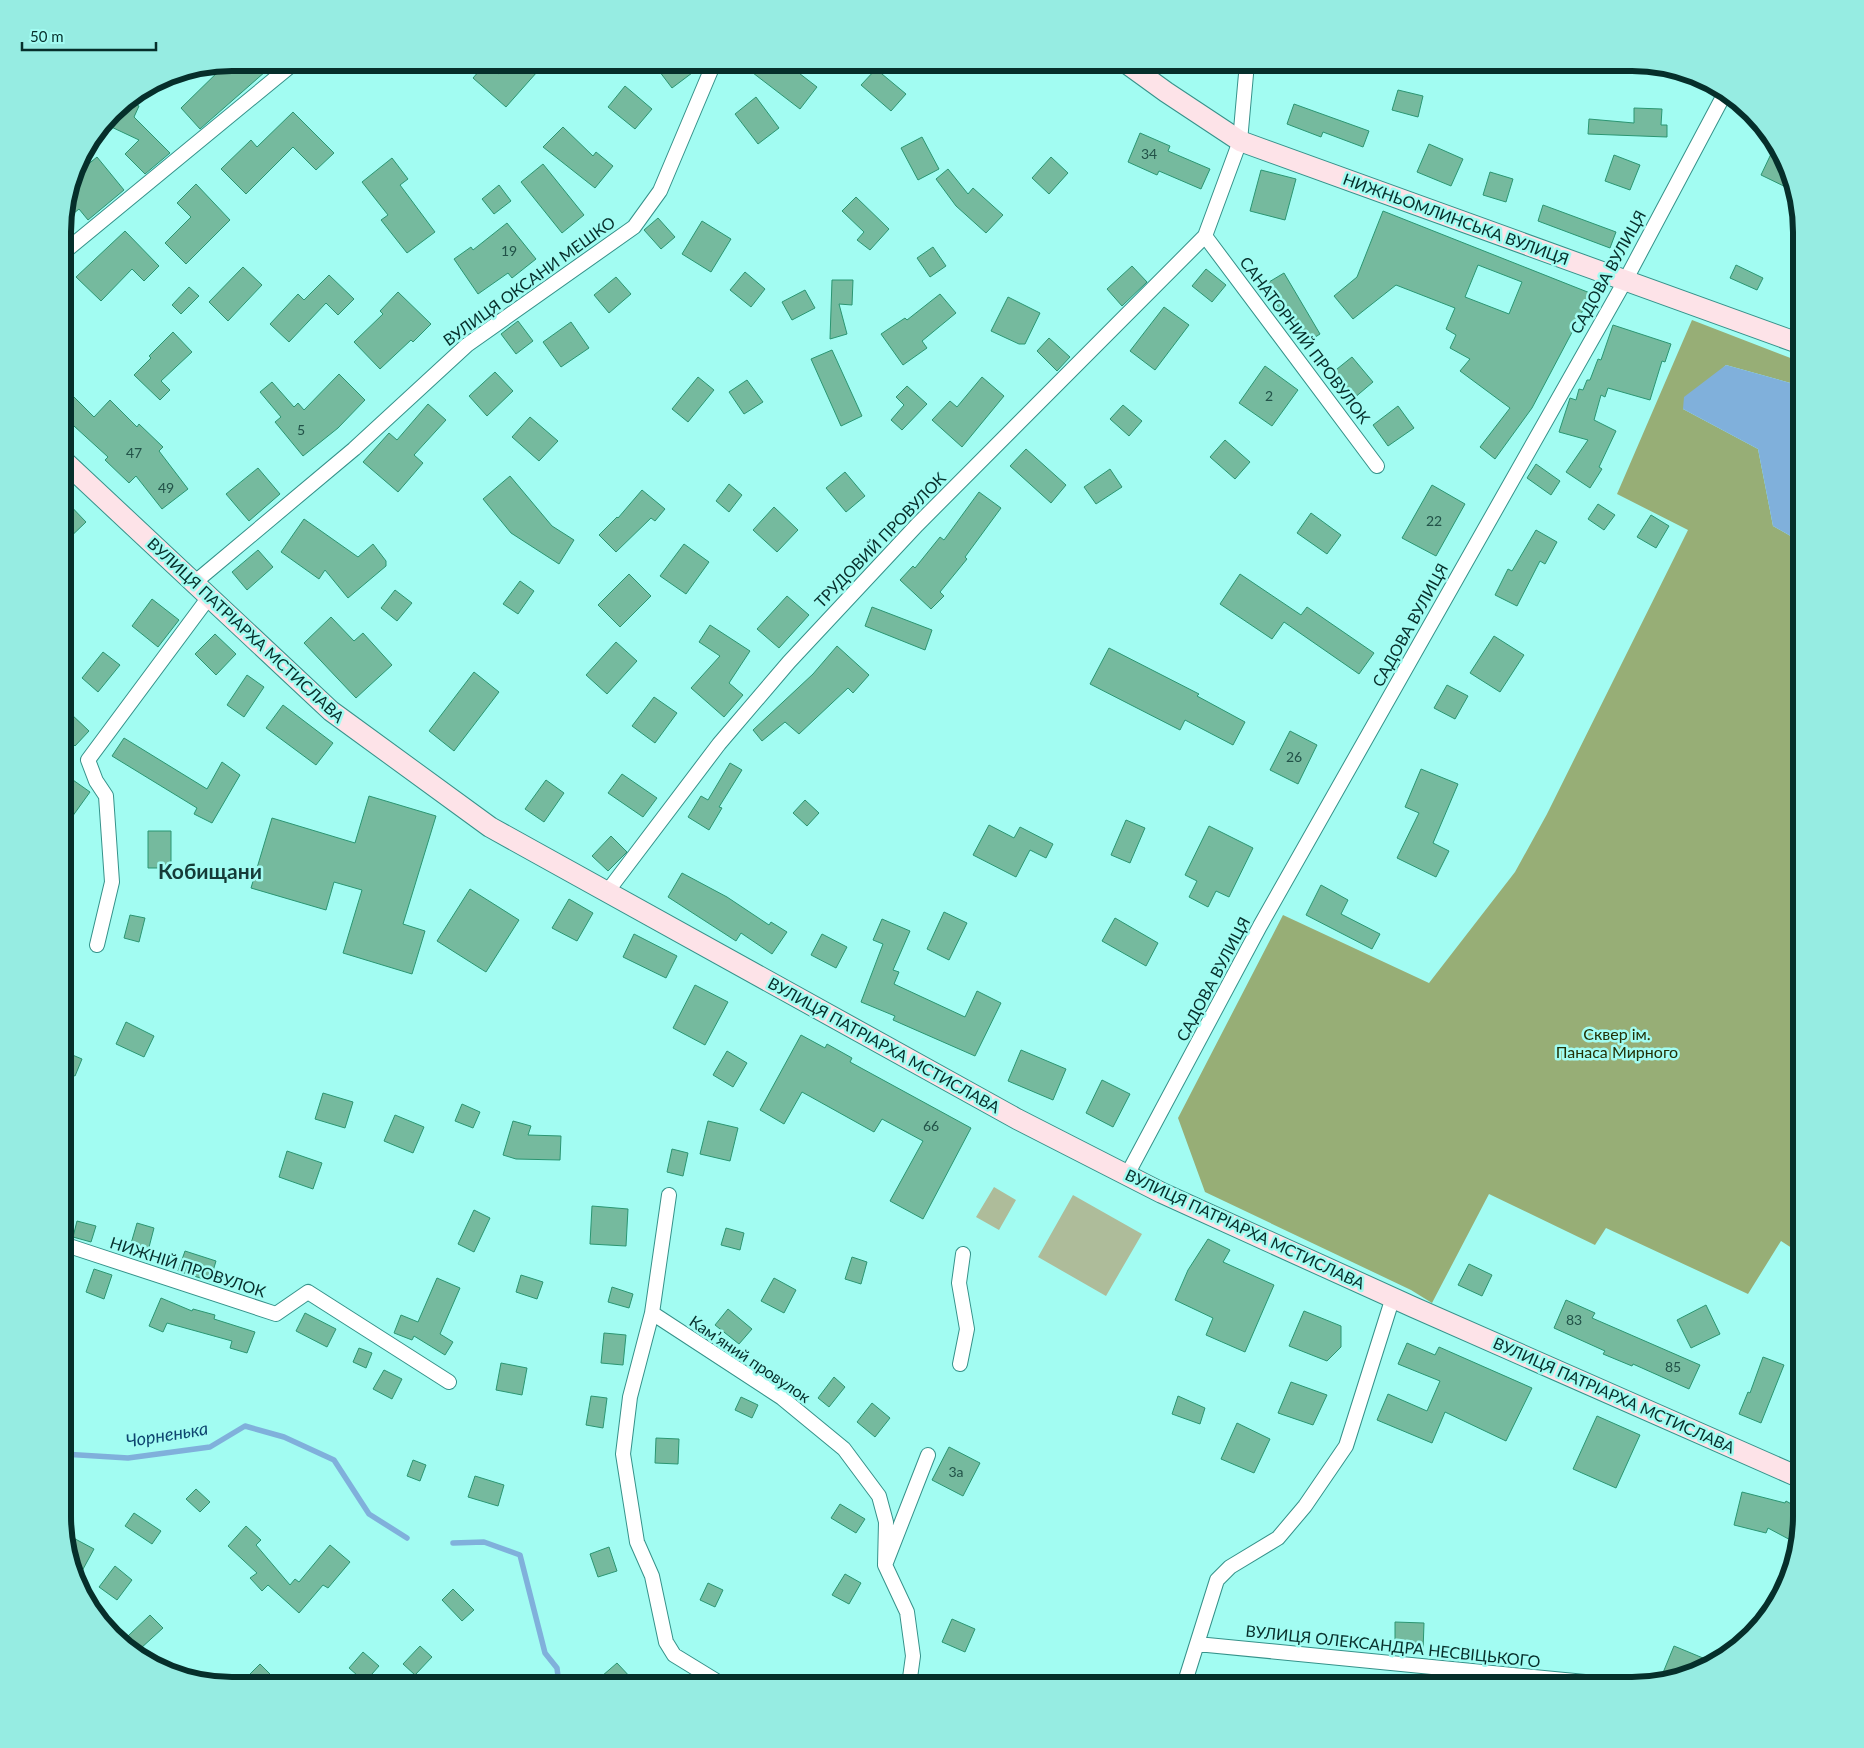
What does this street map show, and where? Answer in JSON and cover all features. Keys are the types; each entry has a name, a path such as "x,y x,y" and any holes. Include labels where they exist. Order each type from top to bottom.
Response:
{"main road":[{"name":"НИЖНЬОМЛИНСЬКА ВУЛИЦЯ","path":"1138,71 1240,141 1792,341"},
{"name":"ВУЛИЦЯ ПАТРІАРХА МСТИСЛАВА","path":"72,468 331,711 490,827 1017,1119 1127,1175 1208,1215 1793,1474"}],"street":[{"path":"1205,236 1240,141 1246,71"},
{"path":"72,246 282,72"},
{"name":"ВУЛИЦЯ ОКСАНИ МЕШКО","path":"194,583 354,449 467,345 634,227 660,191 710,72"},
{"name":"САДОВА ВУЛИЦЯ","path":"1127,1175 1260,926 1625,281 1722,99"},
{"name":"САНАТОРНИЙ ПРОВУЛОК","path":"1205,236 1377,466"},
{"name":"ТРУДОВИЙ ПРОВУЛОК","path":"607,892 719,744 789,662 917,525 1205,236"},
{"path":"96,945 112,882 106,796 96,781 88,760 209,597"},
{"path":"669,1195 652,1313 630,1397 623,1454 637,1542 652,1576 666,1642 674,1655 709,1677"},
{"name":"НИЖНІЙ ПРОВУЛОК","path":"72,1247 276,1314 308,1292 450,1382"},
{"path":"960,1364 967,1329 959,1283 962,1254"},
{"path":"1187,1677 1217,1580 1230,1568 1278,1538 1305,1506 1346,1446 1393,1297"},
{"name":"Камʼяний провулок","path":"652,1313 782,1398 844,1449 879,1496 886,1522 885,1565"},
{"path":"911,1677 913,1656 907,1612 885,1565 928,1455"},
{"name":"ВУЛИЦЯ ОЛЕКСАНДРА НЕСВІЦЬКОГО","path":"1197,1644 1526,1677"}],"green space":[{"name":"Сквер ім. Панаса Мирного","path":"1692,320 1792,359 1792,384 1726,365 1683,409 1758,449 1773,526 1792,537 1793,1249 1781,1241 1748,1294 1606,1228 1595,1245 1489,1194 1432,1303 1411,1290 1205,1192 1178,1118 1283,915 1429,983 1515,872 1547,814 1688,530 1617,494"},
{"path":"994,1187 1016,1200 999,1230 976,1217"},
{"path":"1073,1195 1142,1234 1106,1296 1038,1257"}],"water":[{"path":"1726,365 1792,384 1792,537 1773,526 1758,449 1683,409 1684,397"}],"building":[{"path":"217,72 265,72 200,129 181,108"},
{"path":"478,72 496,72 499,74 501,72 537,72 506,107 473,78"},
{"path":"660,72 691,72 692,73 672,88"},
{"path":"751,72 797,72 817,87 800,109"},
{"path":"874,72 879,72 906,94 891,111 861,85"},
{"path":"625,86 652,109 635,129 608,107"},
{"path":"1398,90 1423,96 1418,117 1392,110"},
{"path":"756,97 779,128 758,144 735,114"},
{"path":"135,104 139,106 134,117 170,153 145,174 125,154 139,140 111,127"},
{"path":"1294,104 1369,131 1363,147 1323,132 1321,137 1287,124"},
{"path":"1634,108 1662,109 1661,125 1667,125 1667,137 1588,134 1589,119 1634,123"},
{"path":"293,112 334,153 316,170 293,147 246,194 221,169 251,140 257,147"},
{"path":"563,127 593,156 596,152 613,166 595,188 543,147"},
{"path":"1140,133 1170,146 1168,151 1210,169 1201,189 1159,171 1157,175 1128,162"},
{"path":"922,137 939,169 918,180 901,148"},
{"path":"1429,144 1463,159 1451,186 1417,172"},
{"path":"1771,154 1781,170 1786,187 1761,175"},
{"path":"1614,155 1640,165 1630,190 1605,181"},
{"path":"97,157 124,190 88,220 79,209 73,214 74,200 85,167"},
{"path":"1051,157 1068,173 1049,194 1032,178"},
{"path":"392,158 408,179 400,185 435,232 407,253 381,220 388,215 362,182"},
{"path":"543,164 584,215 562,233 521,182"},
{"path":"948,169 968,194 973,188 1003,215 986,233 956,206 936,179"},
{"path":"1261,170 1296,179 1285,220 1250,211"},
{"path":"1490,172 1513,179 1506,202 1483,195"},
{"path":"196,184 230,220 186,264 165,243 191,217 177,203"},
{"path":"499,185 511,201 494,214 482,199"},
{"path":"856,197 889,229 870,250 857,240 864,232 842,211"},
{"path":"1543,205 1616,232 1610,248 1538,221"},
{"path":"1383,211 1590,293 1579,319 1532,408 1495,459 1480,447 1510,408 1460,371 1470,359 1450,348 1456,335 1446,329 1455,308 1396,285 1353,319 1334,296 1357,277","holes":["1478,265 1522,282 1509,314 1465,297"]},
{"path":"658,218 675,237 661,249 644,230"},
{"path":"702,221 731,239 711,272 682,254"},
{"path":"507,223 536,259 512,278 508,273 478,294 454,259 471,247 473,250"},
{"path":"125,231 159,266 144,281 132,269 101,301 76,277"},
{"path":"933,247 946,266 930,277 917,258"},
{"path":"1736,265 1763,278 1757,290 1730,278"},
{"path":"1132,266 1147,282 1122,306 1107,289"},
{"path":"243,267 262,285 228,321 209,302"},
{"path":"1206,269 1226,285 1212,302 1192,286"},
{"path":"745,272 765,289 751,307 730,290"},
{"path":"1284,273 1320,334 1303,345 1264,285"},
{"path":"329,275 354,299 338,315 326,303 289,342 270,324 298,294 304,300"},
{"path":"616,277 631,294 609,313 594,295"},
{"path":"832,280 853,280 852,305 839,304 847,334 830,339"},
{"path":"189,287 199,296 181,314 172,305"},
{"path":"805,290 815,308 792,320 782,302"},
{"path":"398,292 431,324 413,342 411,340 380,369 354,342 383,314 380,311"},
{"path":"940,294 956,313 922,341 927,348 903,365 881,334 905,318 907,320"},
{"path":"1008,297 1040,313 1025,344 1019,344 991,331"},
{"path":"1164,307 1189,325 1155,370 1130,351"},
{"path":"518,321 533,341 516,354 501,334"},
{"path":"571,322 589,348 561,367 543,342"},
{"path":"1613,325 1671,344 1665,362 1662,361 1650,400 1608,388 1605,397 1601,395 1594,420 1616,431 1599,467 1602,469 1590,488 1566,472 1588,440 1559,432 1570,398 1576,400 1579,389 1583,390 1587,380 1590,380 1598,359 1601,360"},
{"path":"173,332 192,352 161,381 170,390 160,400 134,375 151,358 149,356"},
{"path":"1049,338 1070,357 1057,371 1037,351"},
{"path":"832,350 862,416 841,426 811,359"},
{"path":"1352,357 1373,382 1353,399 1332,373"},
{"path":"1265,366 1298,390 1272,426 1239,403"},
{"path":"495,372 513,391 487,416 469,396"},
{"path":"339,374 365,400 338,428 303,456 275,422 281,417 260,392 272,382 294,407 298,403 304,410"},
{"path":"698,377 714,390 688,422 672,409"},
{"path":"982,377 1004,396 962,447 932,420 950,401 957,407"},
{"path":"747,380 763,402 744,414 729,392"},
{"path":"907,386 927,404 902,430 891,420 904,405 896,397"},
{"path":"72,395 94,417 110,400 137,427 139,424 163,447 159,451 188,489 162,509 136,476 129,483 105,460 108,457 72,424"},
{"path":"428,404 446,420 414,455 423,463 398,492 363,462 389,433 397,440"},
{"path":"1123,405 1142,421 1129,436 1110,419"},
{"path":"1398,406 1414,428 1388,446 1373,425"},
{"path":"530,417 558,441 539,461 512,437"},
{"path":"1225,440 1250,462 1235,479 1210,457"},
{"path":"1026,449 1066,485 1051,503 1010,466"},
{"path":"1536,464 1560,481 1551,495 1527,478"},
{"path":"258,468 280,494 249,521 226,494"},
{"path":"1110,469 1122,487 1096,504 1084,487"},
{"path":"845,472 865,496 846,512 826,488"},
{"path":"510,476 552,526 574,540 559,564 511,533 483,499"},
{"path":"729,484 742,495 729,512 716,501"},
{"path":"1432,485 1465,504 1436,556 1402,538"},
{"path":"642,490 665,509 655,521 651,518 616,552 599,535 618,518"},
{"path":"979,492 1001,508 965,557 967,559 940,592 944,596 931,609 900,580 913,566 915,568 940,537 944,540"},
{"path":"1598,504 1615,515 1604,530 1588,519"},
{"path":"72,507 86,522 72,535"},
{"path":"774,507 798,530 777,552 753,530"},
{"path":"1311,513 1341,535 1327,554 1297,533"},
{"path":"1651,515 1669,526 1656,548 1637,537"},
{"path":"304,519 358,557 373,544 386,561 386,566 348,598 325,570 319,579 281,552"},
{"path":"1536,530 1557,542 1545,564 1540,561 1517,606 1495,595 1508,569 1512,571"},
{"path":"684,544 709,562 686,594 660,576"},
{"path":"258,550 273,567 247,590 232,572"},
{"path":"629,574 651,596 620,627 598,605"},
{"path":"1240,574 1301,615 1307,607 1374,653 1359,674 1284,622 1272,639 1220,604"},
{"path":"520,581 534,591 518,614 503,604"},
{"path":"395,590 412,603 397,621 381,608"},
{"path":"787,596 809,615 779,648 757,629"},
{"path":"152,599 179,620 158,647 132,626"},
{"path":"872,607 932,630 925,650 865,626"},
{"path":"331,617 354,641 363,633 392,665 356,698 304,643"},
{"path":"710,625 750,651 729,683 743,695 724,717 691,688 720,656 699,642"},
{"path":"215,634 236,654 216,675 195,654"},
{"path":"1494,636 1524,655 1500,692 1470,673"},
{"path":"616,642 637,661 607,694 586,675"},
{"path":"837,646 869,675 853,693 848,688 799,734 785,722 762,741 753,730 813,674"},
{"path":"1109,648 1199,694 1197,696 1245,722 1233,745 1185,720 1180,730 1090,684"},
{"path":"103,652 120,665 98,692 82,678"},
{"path":"474,672 499,692 454,751 429,731"},
{"path":"247,675 264,687 244,717 227,705"},
{"path":"1447,685 1468,696 1455,719 1434,708"},
{"path":"654,697 677,713 655,743 632,726"},
{"path":"283,705 333,743 316,765 266,728"},
{"path":"72,715 89,731 75,746 72,743"},
{"path":"1290,731 1317,745 1298,784 1270,770"},
{"path":"124,738 207,789 222,762 240,775 212,823 194,814 197,808 112,756"},
{"path":"730,763 742,770 719,807 722,808 709,830 688,817 701,796 708,800"},
{"path":"1421,769 1458,784 1433,843 1449,851 1436,877 1397,858 1419,813 1405,807"},
{"path":"622,774 657,798 643,817 608,793"},
{"path":"73,780 90,792 72,817"},
{"path":"546,780 564,793 544,822 525,809"},
{"path":"369,796 436,816 403,924 425,931 412,974 343,953 362,890 334,882 326,910 251,888 272,818 355,843"},
{"path":"805,800 819,813 807,826 793,813"},
{"path":"1126,820 1145,828 1130,863 1111,855"},
{"path":"989,825 1014,838 1020,827 1053,844 1046,858 1030,850 1016,877 973,855"},
{"path":"1209,826 1253,848 1229,897 1216,891 1208,907 1189,897 1197,881 1185,875"},
{"path":"148,831 171,831 171,868 148,868"},
{"path":"611,836 627,852 608,871 592,856"},
{"path":"682,873 727,897 769,925 771,922 787,932 772,954 741,933 736,941 668,897"},
{"path":"1321,885 1348,900 1341,914 1380,934 1372,949 1306,915"},
{"path":"470,889 519,920 486,972 437,941"},
{"path":"569,899 593,913 577,941 552,928"},
{"path":"944,912 967,923 949,960 927,949"},
{"path":"130,915 145,918 139,942 124,938"},
{"path":"1115,918 1158,943 1146,966 1102,941"},
{"path":"882,919 910,931 893,970 899,972 894,984 965,1017 977,991 1001,1003 975,1056 893,1020 895,1016 861,1002 883,944 873,940"},
{"path":"634,934 677,956 666,978 623,957"},
{"path":"822,934 847,947 836,968 811,955"},
{"path":"695,985 728,1002 705,1045 673,1028"},
{"path":"126,1022 154,1036 144,1057 116,1044"},
{"path":"801,1035 825,1048 827,1044 852,1058 850,1062 971,1128 923,1219 890,1201 923,1141 882,1119 874,1132 802,1092 784,1124 760,1110"},
{"path":"1021,1050 1066,1069 1053,1100 1008,1081"},
{"path":"727,1051 747,1063 733,1087 713,1075"},
{"path":"72,1055 82,1059 75,1076 72,1075"},
{"path":"1102,1080 1130,1094 1113,1127 1086,1113"},
{"path":"323,1093 353,1102 345,1128 315,1119"},
{"path":"462,1104 480,1112 473,1128 455,1121"},
{"path":"395,1115 424,1127 413,1153 384,1141"},
{"path":"513,1121 531,1126 528,1135 561,1136 560,1160 516,1159 503,1155"},
{"path":"708,1121 738,1128 730,1161 700,1154"},
{"path":"672,1149 688,1153 683,1176 667,1172"},
{"path":"287,1151 322,1163 313,1189 279,1177"},
{"path":"592,1206 628,1209 626,1246 590,1244"},
{"path":"474,1210 490,1218 474,1252 458,1244"},
{"path":"77,1221 96,1226 91,1242 73,1237"},
{"path":"137,1223 154,1228 148,1251 130,1247"},
{"path":"726,1228 744,1233 740,1250 721,1245"},
{"path":"1208,1239 1230,1250 1223,1262 1274,1285 1245,1352 1206,1335 1213,1318 1175,1300 1188,1270"},
{"path":"185,1251 216,1261 210,1281 178,1271"},
{"path":"852,1257 867,1262 861,1284 845,1279"},
{"path":"1469,1264 1492,1275 1482,1296 1458,1285"},
{"path":"94,1269 112,1275 104,1299 86,1292"},
{"path":"521,1275 543,1282 537,1299 516,1292"},
{"path":"437,1278 460,1288 440,1334 453,1342 445,1355 414,1336 412,1340 394,1333 401,1315 418,1322"},
{"path":"774,1278 796,1290 784,1313 761,1301"},
{"path":"612,1287 633,1294 629,1308 608,1302"},
{"path":"161,1298 192,1311 193,1309 215,1315 214,1319 255,1332 247,1353 230,1348 232,1341 167,1323 163,1332 149,1326"},
{"path":"1566,1300 1595,1313 1592,1318 1700,1365 1689,1389 1633,1364 1632,1366 1603,1354 1605,1351 1554,1328"},
{"path":"1706,1305 1720,1334 1691,1348 1677,1320"},
{"path":"728,1309 752,1329 739,1344 715,1325"},
{"path":"1304,1311 1341,1326 1341,1347 1327,1361 1289,1346"},
{"path":"305,1313 336,1329 327,1347 296,1331"},
{"path":"604,1333 626,1335 623,1365 601,1363"},
{"path":"1407,1343 1435,1355 1439,1347 1532,1388 1506,1441 1445,1412 1432,1443 1377,1420 1388,1394 1427,1411 1440,1381 1398,1364"},
{"path":"359,1348 372,1353 366,1368 353,1362"},
{"path":"1763,1357 1784,1365 1761,1423 1739,1414 1748,1392 1750,1393"},
{"path":"501,1363 527,1368 522,1395 496,1390"},
{"path":"384,1370 402,1379 392,1399 373,1389"},
{"path":"834,1377 845,1387 829,1407 818,1398"},
{"path":"1291,1382 1327,1395 1313,1425 1278,1413"},
{"path":"591,1396 607,1398 603,1428 586,1425"},
{"path":"1178,1396 1205,1408 1200,1424 1172,1414"},
{"path":"741,1397 758,1405 752,1418 735,1410"},
{"path":"872,1403 890,1418 875,1437 857,1422"},
{"path":"1597,1416 1640,1435 1616,1488 1573,1469"},
{"path":"1237,1423 1270,1439 1254,1473 1221,1459"},
{"path":"656,1438 679,1439 678,1464 655,1463"},
{"path":"949,1447 980,1463 963,1496 932,1480"},
{"path":"413,1460 426,1465 420,1481 407,1476"},
{"path":"475,1476 504,1485 498,1506 468,1497"},
{"path":"196,1489 210,1502 200,1512 186,1499"},
{"path":"1742,1492 1785,1503 1786,1501 1793,1505 1791,1540 1768,1528 1766,1533 1734,1525"},
{"path":"840,1504 865,1519 856,1533 831,1518"},
{"path":"134,1513 161,1531 152,1544 125,1526"},
{"path":"246,1526 261,1540 256,1545 290,1585 295,1579 299,1582 330,1545 350,1562 328,1588 323,1585 299,1613 268,1585 262,1591 250,1578 257,1573 228,1546"},
{"path":"73,1538 94,1549 82,1572"},
{"path":"609,1547 617,1571 598,1577 590,1554"},
{"path":"115,1566 132,1580 117,1600 99,1587"},
{"path":"845,1574 861,1583 849,1604 832,1595"},
{"path":"708,1583 723,1590 715,1607 700,1600"},
{"path":"453,1589 474,1610 462,1621 442,1600"},
{"path":"150,1615 163,1628 141,1648 128,1636"},
{"path":"952,1619 975,1629 965,1652 942,1642"},
{"path":"1395,1622 1424,1623 1423,1651 1395,1650"},
{"path":"420,1646 432,1657 415,1675 403,1664"},
{"path":"1674,1646 1703,1658 1694,1665 1662,1674"},
{"path":"363,1652 379,1666 369,1677 359,1677 349,1668"},
{"path":"617,1663 630,1677 603,1677"},
{"path":"260,1664 272,1676 249,1677"}],"waterway":[{"name":"Чорненька","path":"72,1455 128,1458 210,1447 245,1426 284,1437 334,1460 369,1514 407,1538"},
{"name":"Чорненька","path":"453,1543 484,1542 520,1555 545,1653 557,1668 558,1677"}],"district":[{"name":"Кобищани","path":"210,872"}]}
